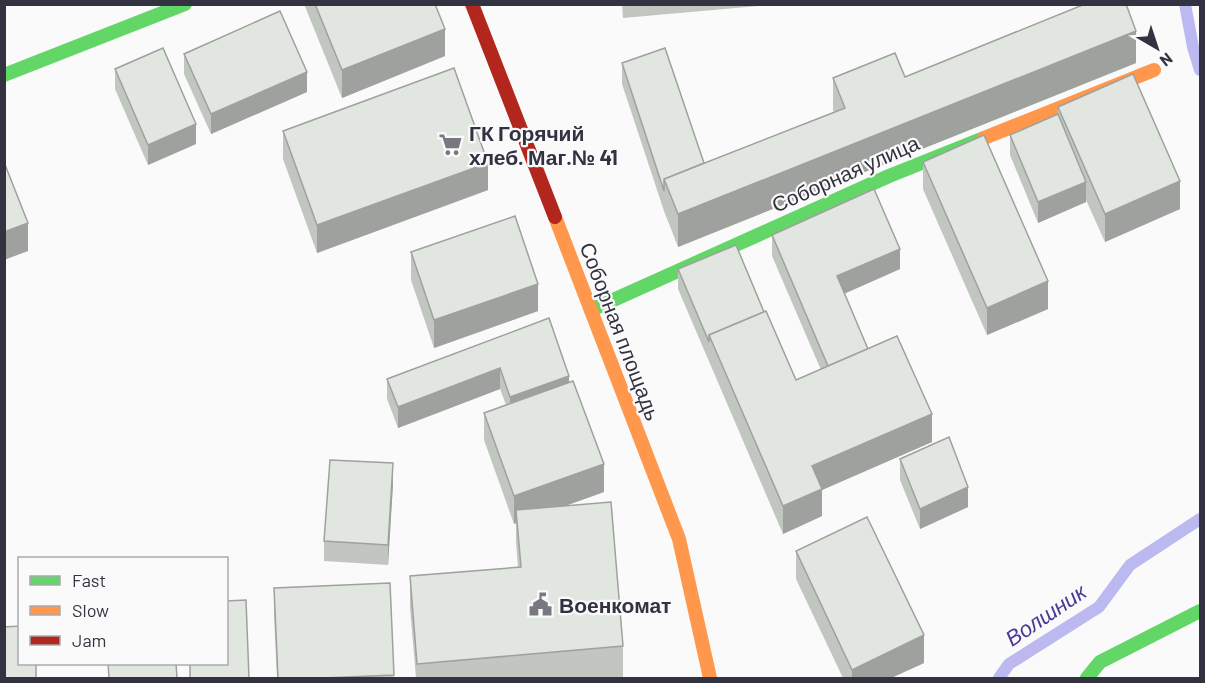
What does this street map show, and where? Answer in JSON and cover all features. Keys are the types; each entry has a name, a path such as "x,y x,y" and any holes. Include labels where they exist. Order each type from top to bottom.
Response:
{"street":[{"path":"4,75 185,4"},
{"name":"Соборная площадь","path":"472,4 679,539 710,678"},
{"name":"Соборная улица","path":"591,310 889,176 1154,70"},
{"path":"1087,678 1100,662 1200,611"}],"building":[{"path":"315,4 435,4 445,29 342,70"},
{"path":"1085,4 1126,4 1136,31 678,214 664,179 845,108 833,78 895,53 905,77"},
{"path":"280,11 307,72 211,114 184,54"},
{"path":"163,48 196,124 148,145 115,69"},
{"path":"665,48 704,163 664,179 664,191 622,63"},
{"path":"454,68 488,163 317,225 283,131"},
{"path":"1133,74 1180,181 1105,214 1058,107"},
{"path":"1058,114 1086,182 1038,202 1010,135"},
{"path":"984,135 1048,281 987,308 923,162"},
{"path":"4,162 28,223 4,232"},
{"path":"874,189 900,249 837,276 868,349 828,366 772,235"},
{"path":"515,216 538,284 434,320 411,252"},
{"path":"736,245 764,312 709,335 709,342 678,269"},
{"path":"766,311 796,380 897,336 932,414 812,466 822,489 783,506 709,335"},
{"path":"549,318 569,376 510,397 500,368 398,407 387,379"},
{"path":"573,381 604,464 514,496 484,413"},
{"path":"949,437 968,487 920,509 900,459"},
{"path":"330,460 393,463 388,545 324,541"},
{"name":"Военкомат","path":"611,502 623,646 417,664 410,576 521,567 516,510"},
{"path":"867,517 924,635 852,670 796,551"},
{"path":"390,583 394,675 278,678 274,588"},
{"path":"246,600 249,678 190,678 190,665 228,665 228,601"},
{"path":"18,626 18,665 36,665 36,678 4,678 4,627"},
{"path":"108,665 176,665 177,678 109,678"}],"waterway":[{"name":"Волшник","path":"1185,4 1200,70"},
{"name":"Волшник","path":"999,678 1009,664 1099,607 1130,565 1200,519"}],"traffic: fast":[{"path":"4,75 185,4"},
{"path":"591,310 889,176 984,138"},
{"path":"1087,678 1100,662 1200,611"}],"traffic: slow":[{"path":"984,138 1154,70"},
{"path":"555,217 679,539 710,678"}],"traffic: jam":[{"path":"472,4 555,217"}],"place":[{"name":"ГК Горячий хлеб. Маг.№ 41","path":"451,144"},
{"name":"Военкомат","path":"541,604"}]}
